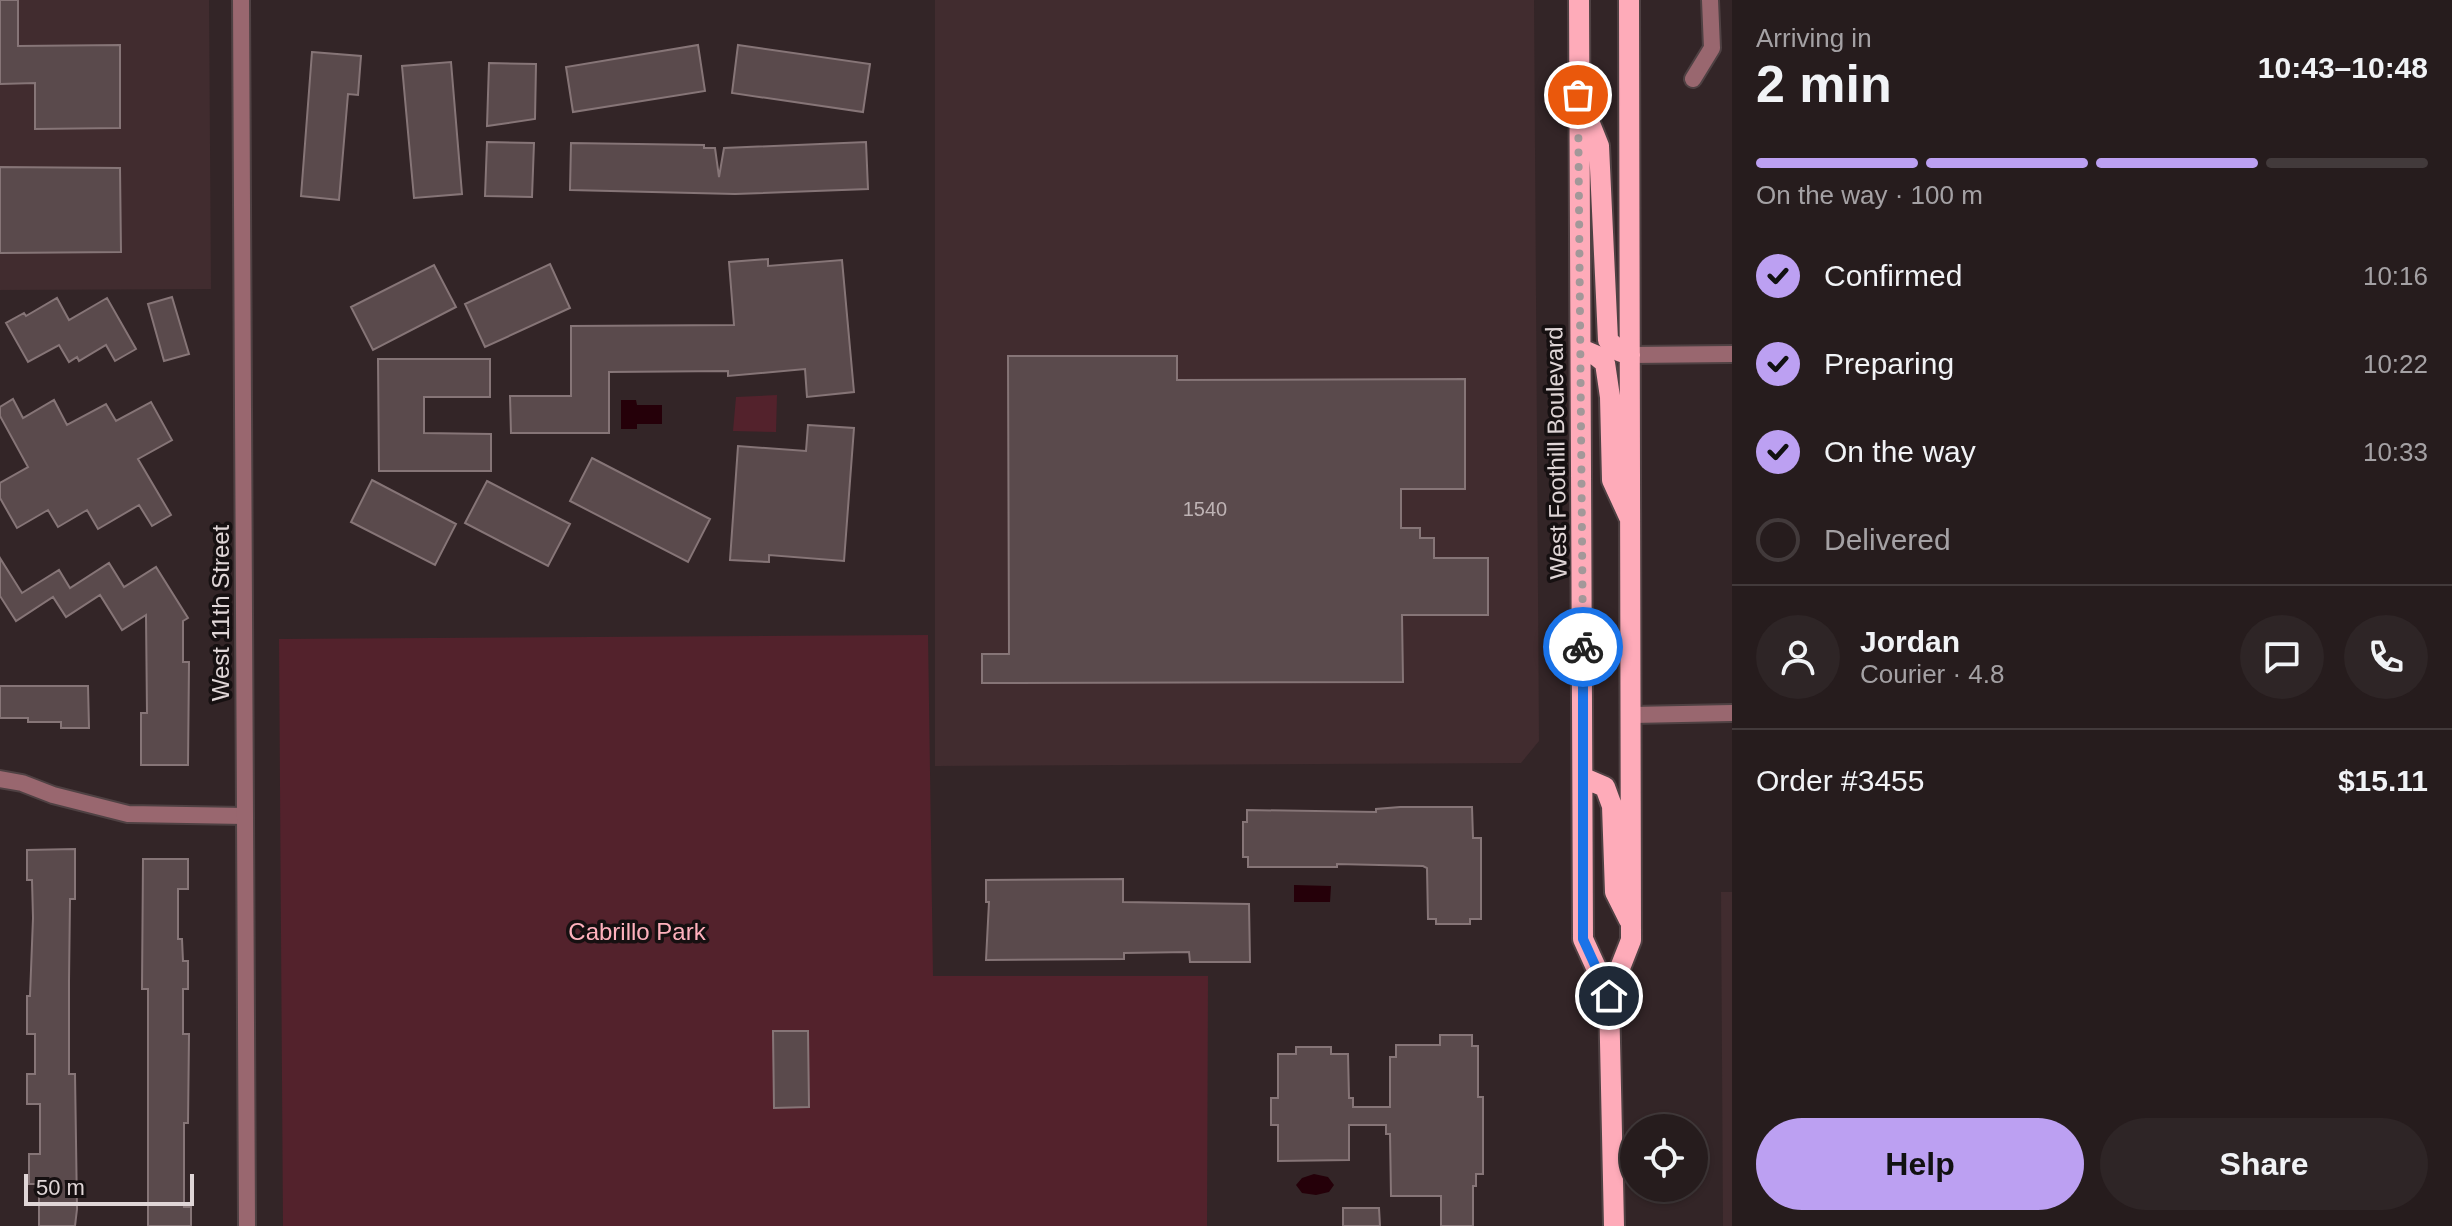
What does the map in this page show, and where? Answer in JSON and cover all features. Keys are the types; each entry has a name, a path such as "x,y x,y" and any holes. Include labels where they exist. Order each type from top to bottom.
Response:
{"main road":[{"name":"West Foothill Boulevard","path":"1579,0 1583,939 1609,996"},
{"name":"West Foothill Boulevard","path":"1614,1226 1609,996 1631,940 1629,0"},
{"path":"1578,95 1599,146 1608,340 1619,351 1630,355"},
{"path":"1581,349 1605,363 1610,397 1612,480 1632,525"},
{"path":"1584,778 1605,787 1612,806 1615,892 1631,924"}],"street":[{"name":"West 11th Street","path":"241,0 247,1226"},
{"path":"1693,79 1712,48 1710,0"},
{"path":"1630,355 1732,354"},
{"path":"1632,715 1732,713"},
{"path":"0,779 128,814 245,816"}],"shaded area":[{"path":"0,0 209,0 211,289 0,290"},
{"path":"935,0 1534,0 1539,741 1521,763 935,766"},
{"path":"621,400 636,400 637,405 662,405 662,424 637,424 637,429 621,429"},
{"path":"1294,885 1331,886 1330,902 1294,902"},
{"path":"1721,892 1732,892 1732,1226 1723,1226"},
{"path":"1314,1174 1328,1177 1334,1185 1329,1192 1316,1195 1302,1193 1296,1185 1302,1178"}],"green space":[{"path":"777,395 776,432 733,431 736,397"},
{"name":"Cabrillo Park","path":"928,635 933,976 1208,976 1207,1226 283,1226 279,639"}],"building":[{"path":"0,0 18,0 18,46 120,45 120,128 35,129 35,83 0,84"},
{"path":"698,45 705,91 573,112 566,67"},
{"path":"738,45 870,64 863,112 732,93"},
{"path":"312,52 361,56 358,95 348,94 339,200 301,196"},
{"path":"451,62 462,194 414,198 402,66"},
{"path":"489,63 536,64 535,119 487,126"},
{"path":"487,142 534,143 532,197 485,196"},
{"path":"866,142 868,189 735,194 570,190 571,143 704,145 704,148 715,148 719,177 724,148"},
{"path":"0,167 120,168 121,252 0,253"},
{"path":"768,259 768,266 842,260 854,392 807,397 805,369 728,376 728,371 609,372 609,433 511,433 510,396 571,396 571,326 734,325 729,262"},
{"path":"550,264 570,308 485,347 465,304"},
{"path":"434,265 456,307 373,350 351,307"},
{"path":"172,297 189,354 164,361 148,304"},
{"path":"57,298 69,320 107,298 136,349 115,361 106,345 79,361 77,357 69,362 59,345 28,362 6,323 24,313 26,316"},
{"path":"1008,356 1177,356 1177,380 1465,379 1465,489 1401,489 1401,528 1420,528 1420,538 1434,538 1434,558 1488,558 1488,615 1402,615 1403,682 982,683 982,654 1009,654"},
{"path":"378,359 490,359 490,397 424,397 424,433 491,434 491,471 379,471"},
{"path":"13,399 23,418 54,400 67,425 106,404 116,421 151,402 172,440 138,459 171,515 152,526 139,505 98,529 87,510 58,527 48,510 17,528 0,498 0,483 28,467 0,416 0,407"},
{"path":"808,425 854,428 844,561 769,555 769,562 730,560 738,446 806,451"},
{"path":"592,458 710,519 688,562 570,501"},
{"path":"372,480 456,524 435,565 351,522"},
{"path":"487,481 570,524 548,566 465,523"},
{"path":"0,558 22,593 59,570 70,588 109,563 124,587 156,567 188,618 183,621 183,662 189,662 188,765 141,765 141,713 147,713 146,615 122,630 100,595 66,617 53,597 16,621 0,596"},
{"path":"0,686 88,686 89,728 61,728 61,722 28,722 28,718 0,718"},
{"path":"1472,807 1473,838 1481,838 1481,919 1470,919 1470,924 1436,924 1436,919 1428,919 1427,868 1423,866 1337,864 1337,867 1248,867 1248,857 1243,857 1243,822 1247,822 1247,810 1376,812 1376,809"},
{"path":"75,849 75,899 70,899 69,1074 75,1074 77,1209 75,1226 39,1226 39,1184 29,1184 29,1154 40,1154 40,1104 27,1104 27,1074 35,1074 35,1034 27,1034 33,918 32,880 27,880 27,850"},
{"path":"143,859 188,859 188,889 178,889 178,939 182,939 183,961 188,961 188,989 183,989 183,1034 189,1034 188,1123 184,1123 184,1207 191,1207 191,1226 148,1226 148,989 142,989"},
{"path":"1123,879 1123,902 1249,904 1250,962 1190,962 1189,952 1124,953 1124,959 986,960 989,902 986,902 986,880"},
{"path":"773,1031 808,1031 809,1107 774,1108"},
{"path":"1440,1035 1472,1035 1472,1046 1478,1046 1478,1097 1483,1097 1483,1174 1476,1174 1476,1186 1473,1186 1473,1226 1441,1226 1441,1196 1391,1196 1390,1134 1386,1134 1386,1125 1349,1125 1349,1160 1278,1161 1278,1125 1271,1125 1271,1098 1278,1098 1278,1054 1296,1054 1296,1047 1331,1047 1331,1054 1348,1054 1349,1098 1353,1098 1353,1107 1390,1107 1390,1057 1396,1057 1396,1045 1440,1045"},
{"path":"1343,1208 1379,1208 1380,1226 1343,1226"}],"way so far":[{"path":"1578,95 1583,647"}],"route":[{"path":"1583,647 1583,939 1609,996"}]}
